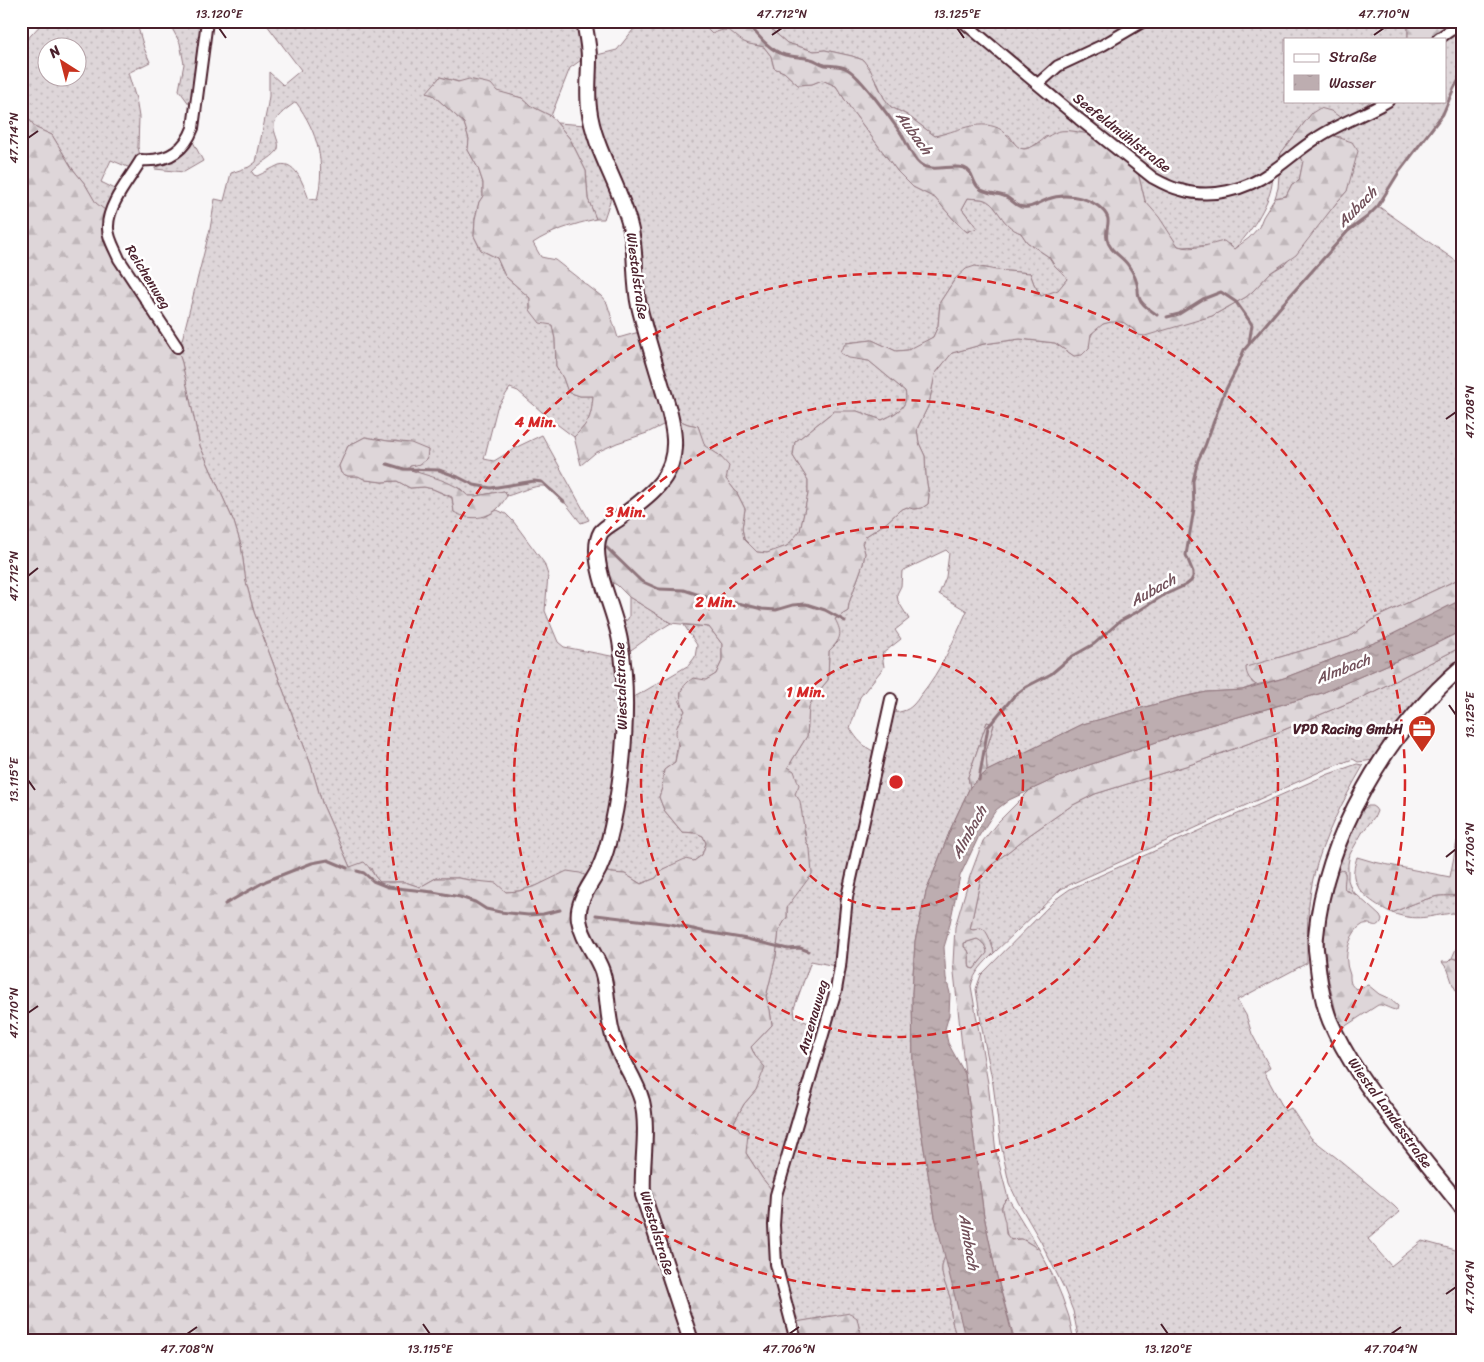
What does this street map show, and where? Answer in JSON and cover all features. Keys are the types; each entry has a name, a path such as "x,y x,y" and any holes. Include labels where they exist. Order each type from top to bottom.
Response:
{"street":[{"name":"Reichenweg","path":"177,347 119,259 110,238 108,225 110,214 121,192 141,160 156,160 172,154 183,146 190,136 193,128 207,21"},
{"name":"Wiestalstraße","path":"584,21 589,57 589,107 593,130 630,225 639,306 671,417 674,446 673,459 669,470 660,484 652,493 607,527 599,536 597,549 599,564 615,620 622,656 623,741 612,827 598,870 582,900 579,919 585,937 602,970 608,1016 614,1040 637,1088 642,1104 644,1118 643,1195 691,1341"},
{"name":"Seefeldmühlstraße","path":"962,21 1153,178 1180,190 1197,194 1229,191 1253,183 1271,173 1314,139 1386,102"},
{"path":"1038,84 1058,66 1103,45 1144,21"},
{"path":"1439,38 1451,30 1463,26"},
{"name":"Wiestal Landesstraße","path":"1463,666 1414,717 1382,759 1365,786 1331,864 1323,893 1315,938 1324,1005 1347,1055 1376,1098 1463,1209"},
{"name":"Anzenauweg","path":"796,1341 776,1264 774,1234 776,1196 836,990 848,897 890,699"}],"green space":[{"path":"44,21 62,21 90,29 101,24 99,21 136,21 150,62 128,73 139,117 138,147 141,160 135,170 111,160 101,182 121,192 110,214 96,204 52,135 36,128 21,109 21,46"},
{"path":"168,21 207,21 195,112 179,90 184,64 180,43"},
{"path":"264,21 584,21 589,57 617,50 633,30 649,21 706,21 705,27 732,31 746,43 764,47 771,56 774,68 784,72 798,85 812,84 822,80 836,86 898,172 913,187 935,198 967,232 977,227 962,209 968,198 985,200 994,207 1009,226 1021,233 1027,242 1049,257 1067,279 1058,291 1041,296 1030,273 975,266 955,279 940,302 938,326 933,337 923,343 908,350 896,351 872,340 846,343 862,360 869,361 905,391 905,401 900,409 882,420 857,411 830,414 795,442 793,456 808,480 808,494 800,532 787,546 767,553 757,552 744,539 742,528 745,509 737,493 726,479 719,455 704,446 698,426 671,417 646,330 633,241 613,182 610,201 604,219 596,219 588,199 586,171 570,139 557,123 586,125 584,58 570,68 551,116 531,106 522,98 440,77 427,93 433,95 464,123 469,139 468,150 478,168 483,183 483,196 479,202 475,219 474,236 481,250 497,258 505,276 530,298 530,310 552,325 555,339 556,366 568,392 580,396 593,396 589,419 574,437 518,391 510,388 497,408 484,459 494,461 542,435 589,520 581,523 559,496 545,486 531,488 507,496 504,491 468,496 461,489 408,469 410,466 420,464 427,459 428,450 396,441 365,437 348,446 339,466 341,473 348,476 359,476 366,480 397,481 410,488 424,487 433,489 452,498 454,512 485,517 497,510 506,514 544,563 548,575 545,611 558,642 564,647 616,657 620,622 627,620 629,617 629,597 671,623 622,656 625,700 638,695 689,665 695,657 697,645 684,625 709,627 722,644 722,661 716,674 679,700 685,711 681,718 675,762 664,770 659,797 664,810 682,832 696,833 703,836 706,843 702,855 694,861 663,869 656,878 641,884 625,874 598,870 593,880 550,880 519,891 506,892 476,881 458,878 436,878 420,887 405,882 380,882 375,877 371,868 350,867 322,803 311,765 254,612 246,582 241,545 234,522 200,446 177,347 182,340 210,229 215,199 224,201 231,173 249,167 256,162 269,96 269,72 283,85 301,70","holes":["296,102 315,137 320,160 321,173 317,200 309,199 299,176 291,167 279,165 257,176 252,172 277,151 278,145 274,124 278,117"]},
{"path":"706,21 772,21 772,30 787,43 814,51 825,50 863,60 891,107 907,115 935,136 966,127 990,126 1002,130 1018,146 1024,149 1031,147 1050,135 1062,131 1095,136 1136,165 1145,201 1159,217 1178,246 1183,247 1189,248 1224,241 1234,249 1249,238 1259,227 1275,198 1286,196 1292,184 1299,181 1303,161 1298,152 1280,159 1281,153 1312,113 1320,108 1331,111 1347,122 1330,130 1334,136 1352,142 1358,151 1347,191 1296,255 1270,273 1246,297 1212,316 1145,336 1138,335 1123,322 1103,324 1091,334 1089,348 1082,355 1074,356 1055,343 1020,339 984,344 952,353 935,374 929,404 917,429 919,443 925,456 929,495 928,504 922,508 913,509 907,507 900,510 886,523 866,536 862,543 865,553 863,564 848,611 835,619 840,633 838,640 829,651 828,680 813,698 809,707 807,736 788,767 794,771 799,785 795,794 800,801 806,841 810,849 812,874 787,907 787,917 779,930 776,956 766,997 772,1025 751,1047 755,1056 765,1067 756,1090 744,1104 734,1122 741,1132 748,1134 746,1153 762,1178 776,1195 774,1225 790,1323 850,1313 857,1318 862,1341 21,1341 21,109 36,128 52,135 96,203 110,214 108,232 177,347 200,446 234,522 241,545 246,582 254,612 311,765 322,803 350,867 364,862 380,882 405,882 420,887 436,878 458,878 496,883 506,892 519,891 536,886 567,871 580,873 593,879 598,870 625,874 641,884 656,878 663,869 685,859 694,861 702,855 706,843 703,836 696,833 682,832 664,810 659,797 664,770 675,762 679,743 676,731 685,711 680,697 682,689 693,678 706,680 716,674 722,661 722,644 709,627 671,623 629,597 617,585 602,578 599,536 669,470 671,421 647,433 595,453 581,465 574,437 589,419 593,396 580,396 568,392 556,366 555,339 552,325 540,323 530,310 530,298 505,276 497,258 481,250 474,236 475,219 479,202 483,196 483,183 478,168 468,150 469,139 464,123 433,95 426,93 440,77 458,82 469,79 491,84 497,91 522,98 531,106 551,116 570,139 586,171 588,199 596,219 563,228 533,243 541,257 555,260 601,296 607,303 618,338 646,330 671,417 698,426 705,446 719,455 729,466 726,479 737,493 745,509 742,528 744,539 757,552 767,553 787,546 800,531 808,494 808,480 793,456 795,442 834,411 857,411 882,420 903,406 906,397 905,391 869,361 849,358 840,353 846,343 872,340 896,351 908,350 933,337 938,326 940,302 955,279 966,269 975,266 1030,273 1041,296 1058,290 1067,279 1049,257 1027,242 1021,233 1009,226 994,207 985,200 968,198 962,209 977,228 967,232 935,198 913,187 898,172 836,86 822,80 812,84 798,85 784,72 774,68 771,56 764,47 746,43 727,30 712,34 705,27"},
{"path":"772,21 1408,21 1408,38 1284,38 1284,102 1370,102 1361,108 1384,102 1446,102 1446,38 1463,26 1463,73 1454,88 1443,114 1399,172 1378,206 1463,266 1463,577 1377,617 1349,637 1270,660 1251,681 1256,685 1242,690 1207,692 1178,698 1083,724 987,771 986,751 994,725 987,722 968,777 970,787 951,828 926,892 915,941 912,993 913,1067 921,1130 935,1217 946,1255 943,1261 942,1273 951,1301 954,1327 959,1341 862,1341 857,1318 829,1316 790,1324 776,1264 776,1195 762,1178 746,1153 741,1132 734,1122 744,1104 756,1090 755,1056 751,1047 772,1025 766,997 776,956 779,930 787,917 787,907 810,849 806,841 788,767 807,736 809,707 813,698 828,680 829,651 838,642 835,619 848,611 863,564 865,553 862,543 866,536 886,523 900,510 907,507 914,509 922,508 928,504 929,495 925,456 919,443 917,429 929,404 935,374 952,353 984,344 1020,339 1055,343 1074,356 1089,348 1093,332 1108,322 1118,321 1125,323 1138,335 1212,316 1246,297 1270,273 1285,264 1347,191 1341,137 1334,136 1312,113 1281,153 1280,159 1271,173 1272,183 1267,201 1258,219 1240,243 1234,249 1229,244 1183,247 1178,246 1145,201 1136,165 1092,135 1068,131 1045,137 1032,147 1023,149 1017,147 1009,135 944,134 935,136 907,115 891,107 863,60 825,50 814,51 787,43 772,30","holes":["946,550 949,553 946,577 939,594 967,611 941,665 917,701 906,710 888,712 876,753 867,748 850,728 860,697 884,667 882,654 901,639 895,630 909,619 898,601 897,594 901,586 902,571","811,961 840,967 826,1029 795,1018 794,1008"]},
{"path":"1408,21 1463,21 1439,38 1408,38"},
{"path":"190,136 203,161 184,172 155,169 156,160 164,157"},
{"path":"1298,152 1303,161 1299,181 1292,184 1286,196 1275,198 1279,175"},
{"path":"365,437 411,443 428,450 427,459 420,464 410,466 408,469 455,486 468,496 504,491 507,496 492,513 476,518 459,515 454,512 452,497 433,489 424,487 410,488 397,481 366,480 358,476 348,476 341,473 339,466 348,446"},
{"path":"1463,577 1463,599 1379,641 1284,678 1256,685 1248,675 1246,667 1349,637 1377,617"},
{"path":"1463,630 1463,646 1365,696 1269,736 1192,764 1095,794 1071,806 1028,836 989,867 981,877 970,929 984,929 990,939 994,953 977,972 971,986 988,1083 996,1152 1008,1198 1001,1207 1006,1234 1011,1240 1022,1239 1039,1249 1062,1297 1074,1341 1015,1341 996,1273 984,1216 965,1074 953,963 955,927 970,876 983,841 997,823 1030,790 1052,780 1086,766 1189,731 1322,693","holes":["977,939 985,946 987,953 974,969 970,968 969,954 964,947 964,943"]},
{"path":"1463,646 1463,666 1382,759 1358,762 1353,759 1326,769 1061,889 994,953 981,928 970,929 981,877 989,867 1028,836 1071,806 1095,794 1192,764 1269,736 1365,696"},
{"path":"987,722 994,724 986,751 987,771 970,787 968,777"},
{"path":"1357,764 1363,766 1328,835 1313,879 1308,910 1307,963 1237,1000 1246,1015 1252,1034 1270,1068 1264,1072 1285,1111 1291,1108 1311,1138 1400,1212 1368,1239 1391,1266 1422,1241 1463,1252 1463,1341 1079,1341 1073,1311 1064,1288 1009,1183 1001,1145 993,1084 976,989 981,975 1056,899 1070,889 1329,774"},
{"path":"1372,806 1377,811 1350,854 1348,864 1348,880 1352,891 1357,895 1345,890 1345,873 1335,875 1359,816 1363,809"},
{"path":"1461,837 1463,838 1463,894 1433,897 1392,913 1369,899 1356,883 1354,872 1357,857 1450,877 1457,841"},
{"path":"1341,870 1345,873 1345,890 1357,895 1382,920 1376,926 1362,925 1352,937 1347,958 1351,983 1356,989 1368,985 1398,1006 1397,1010 1378,1005 1341,1029 1328,974 1324,929 1328,900 1335,876"},
{"path":"1463,894 1463,961 1452,958 1461,934 1461,922 1453,913 1416,918 1392,913 1433,897"},
{"path":"977,939 984,944 987,953 974,969 970,968 969,953 964,947 964,943"},
{"path":"1452,958 1463,961 1463,1002 1453,985 1448,970 1442,962 1448,962"},
{"path":"1008,1198 1039,1249 1023,1239 1011,1240 1008,1238 1002,1206"},
{"path":"946,1255 966,1341 959,1341 953,1324 951,1301 942,1273 943,1261"}],"water":[{"name":"Almbach","path":"1463,599 1463,630 1433,645 1322,693 1189,731 1086,766 1009,800 996,810 979,836 960,876 944,947 946,978 950,993 949,1015 945,1029 948,1043 965,1074 984,1216 996,1273 1013,1337 1012,1341 966,1341 935,1217 921,1130 913,1067 912,993 915,941 926,892 951,828 970,787 987,771 1083,724 1178,698 1207,692 1242,690 1284,678 1379,641"}],"waterway":[{"name":"Aubach","path":"746,21 763,41 779,53 811,59 825,65 842,67 853,73 890,118 914,157 925,167 964,168 970,172 981,190 1004,196 1023,207 1034,206 1048,199 1060,196 1080,198 1098,206 1107,215 1106,234 1108,243 1132,270 1136,279 1140,300 1157,315"},
{"name":"Aubach","path":"979,780 988,727 1014,696 1026,687 1051,674 1071,657 1094,644 1120,621 1191,581 1193,572 1186,555 1194,509 1193,481 1198,460 1224,393 1244,350 1348,231 1378,206 1399,172 1443,114 1454,88 1463,73"},
{"name":"Aubach","path":"1167,317 1179,314 1203,299 1221,292 1236,302 1252,325 1249,343"},
{"path":"387,464 404,469 439,470 474,485 491,488 534,481 542,482 564,502"},
{"path":"606,547 641,581 659,589 684,590 712,599 762,609 776,610 793,605 806,604 825,610 845,621"},
{"path":"225,904 266,881 312,863 328,860 347,868"},
{"path":"357,871 364,873 373,881 388,887 460,897 475,902 486,909 500,912 528,915 560,910"},
{"path":"596,915 671,924 788,949 800,948 808,951"}],"place":[{"name":"VPD Racing GmbH","path":"1422,753"}]}
